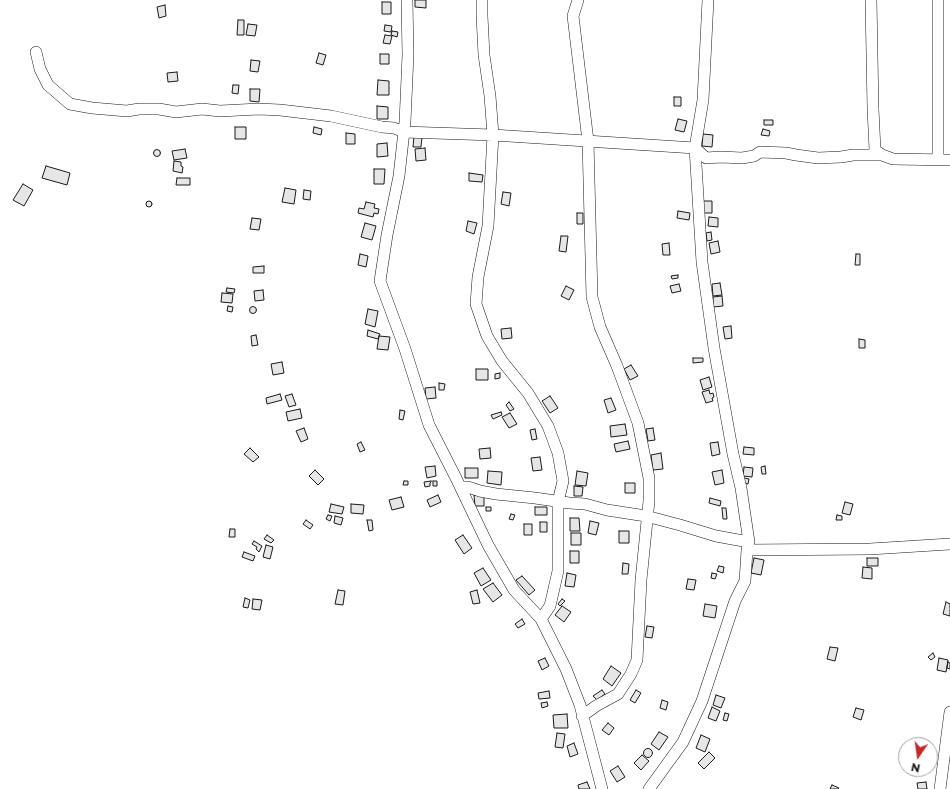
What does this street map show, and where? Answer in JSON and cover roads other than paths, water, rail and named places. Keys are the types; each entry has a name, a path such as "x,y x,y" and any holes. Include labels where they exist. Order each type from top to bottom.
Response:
{"street":[{"path":"407,0 408,56 404,132 399,176 386,235 380,281 405,349 429,425 461,487 488,546 514,590 541,618 566,669 580,705 602,789"},
{"path":"482,0 484,56 490,96 493,135 488,226 478,277 476,304 490,342 502,361 528,393 548,426 558,454 562,480 558,502 558,571 550,606 541,618"},
{"path":"578,0 573,16 588,141 592,297 600,327 617,366 638,423 649,478 650,501 641,580 637,660 631,674 618,694 596,706 582,716"},
{"path":"649,789 683,742 702,701 735,602 745,581 748,546 741,488 733,454 714,348 702,262 695,148 703,100 708,0"},
{"path":"871,0 875,150 882,155 893,159 950,160"},
{"path":"938,0 938,160"},
{"path":"36,52 40,69 48,85 70,104 92,108 127,111 139,109 159,109 176,112 202,109 280,110 331,116 382,127 394,128 404,132 493,135 695,148 706,158 742,158 754,156 760,152 786,153 818,158 853,155 882,155"},
{"path":"461,487 490,494 585,504 680,525 748,546 870,549 950,544"},
{"path":"940,789 950,712"}]}
